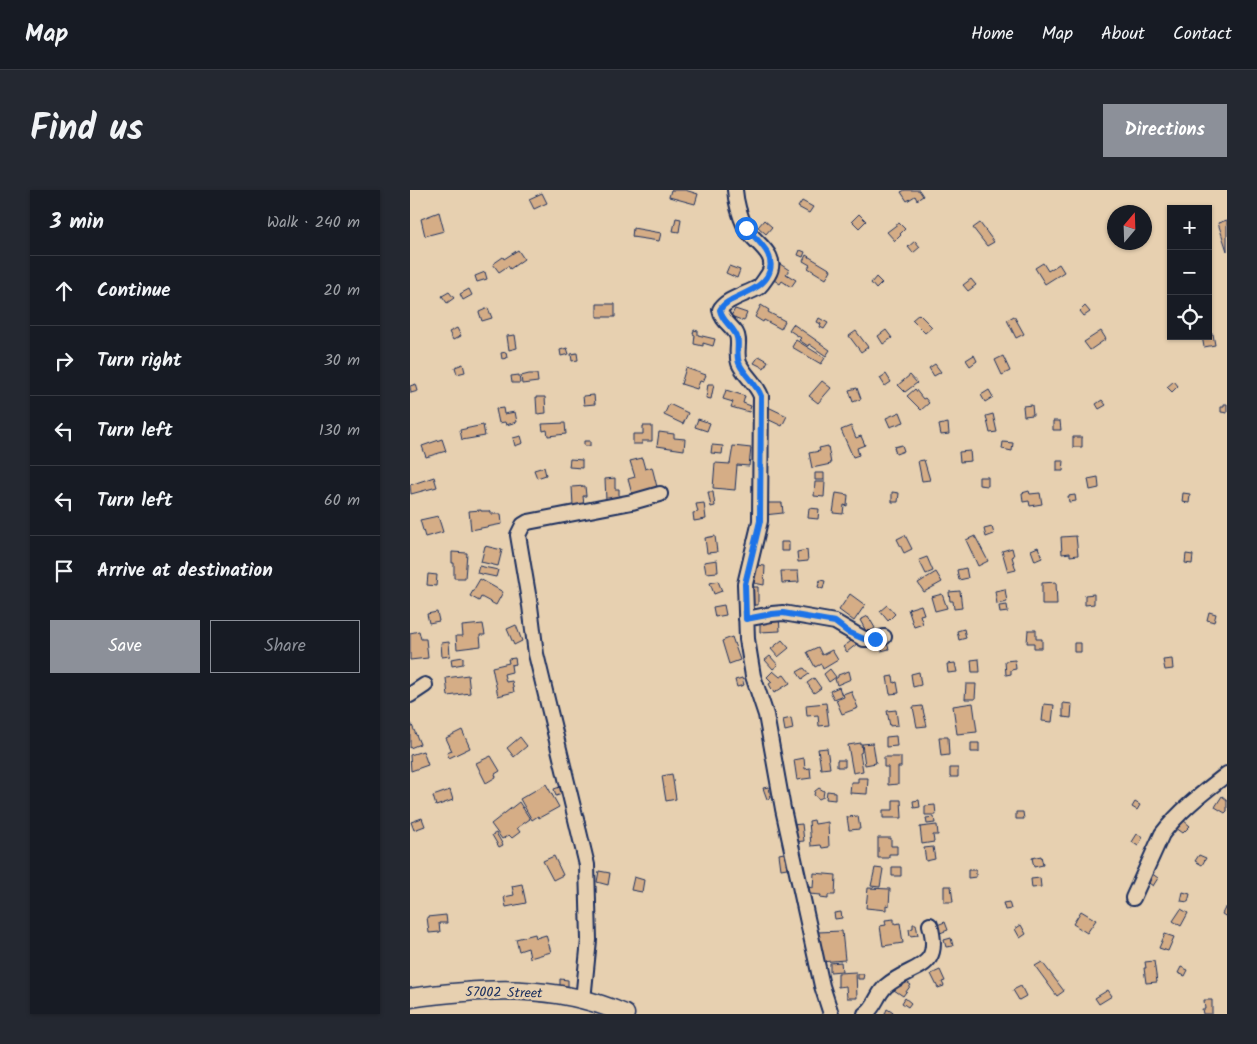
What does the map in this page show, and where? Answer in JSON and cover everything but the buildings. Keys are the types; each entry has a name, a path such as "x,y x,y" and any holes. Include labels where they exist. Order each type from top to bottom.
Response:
{"street":[{"path":"735,190 746,228 770,257 771,264 771,270 762,284 726,303 720,310 722,318 738,338 737,355 740,366 758,388 761,396 760,521 745,584 746,619 753,676 766,715 783,809 822,986 831,1014"},
{"path":"583,1000 589,940 587,865 536,654 518,535 519,530 528,522 632,502 660,494"},
{"path":"746,619 783,613 835,622 848,632 864,639 884,637"},
{"path":"410,695 425,685"},
{"path":"1133,898 1162,834 1193,800 1227,774"},
{"path":"865,1014 869,1012 880,992 886,986 927,962 934,947 934,938 930,925"},
{"name":"57002 Street","path":"410,998 467,991 542,992 583,1000 625,1014"}],"route":[{"path":"746,228 770,257 771,270 758,288 726,303 720,310 722,318 738,338 737,355 740,366 758,388 761,396 760,521 745,584 746,619 783,613 835,622 848,632 864,639 875,639"}]}
